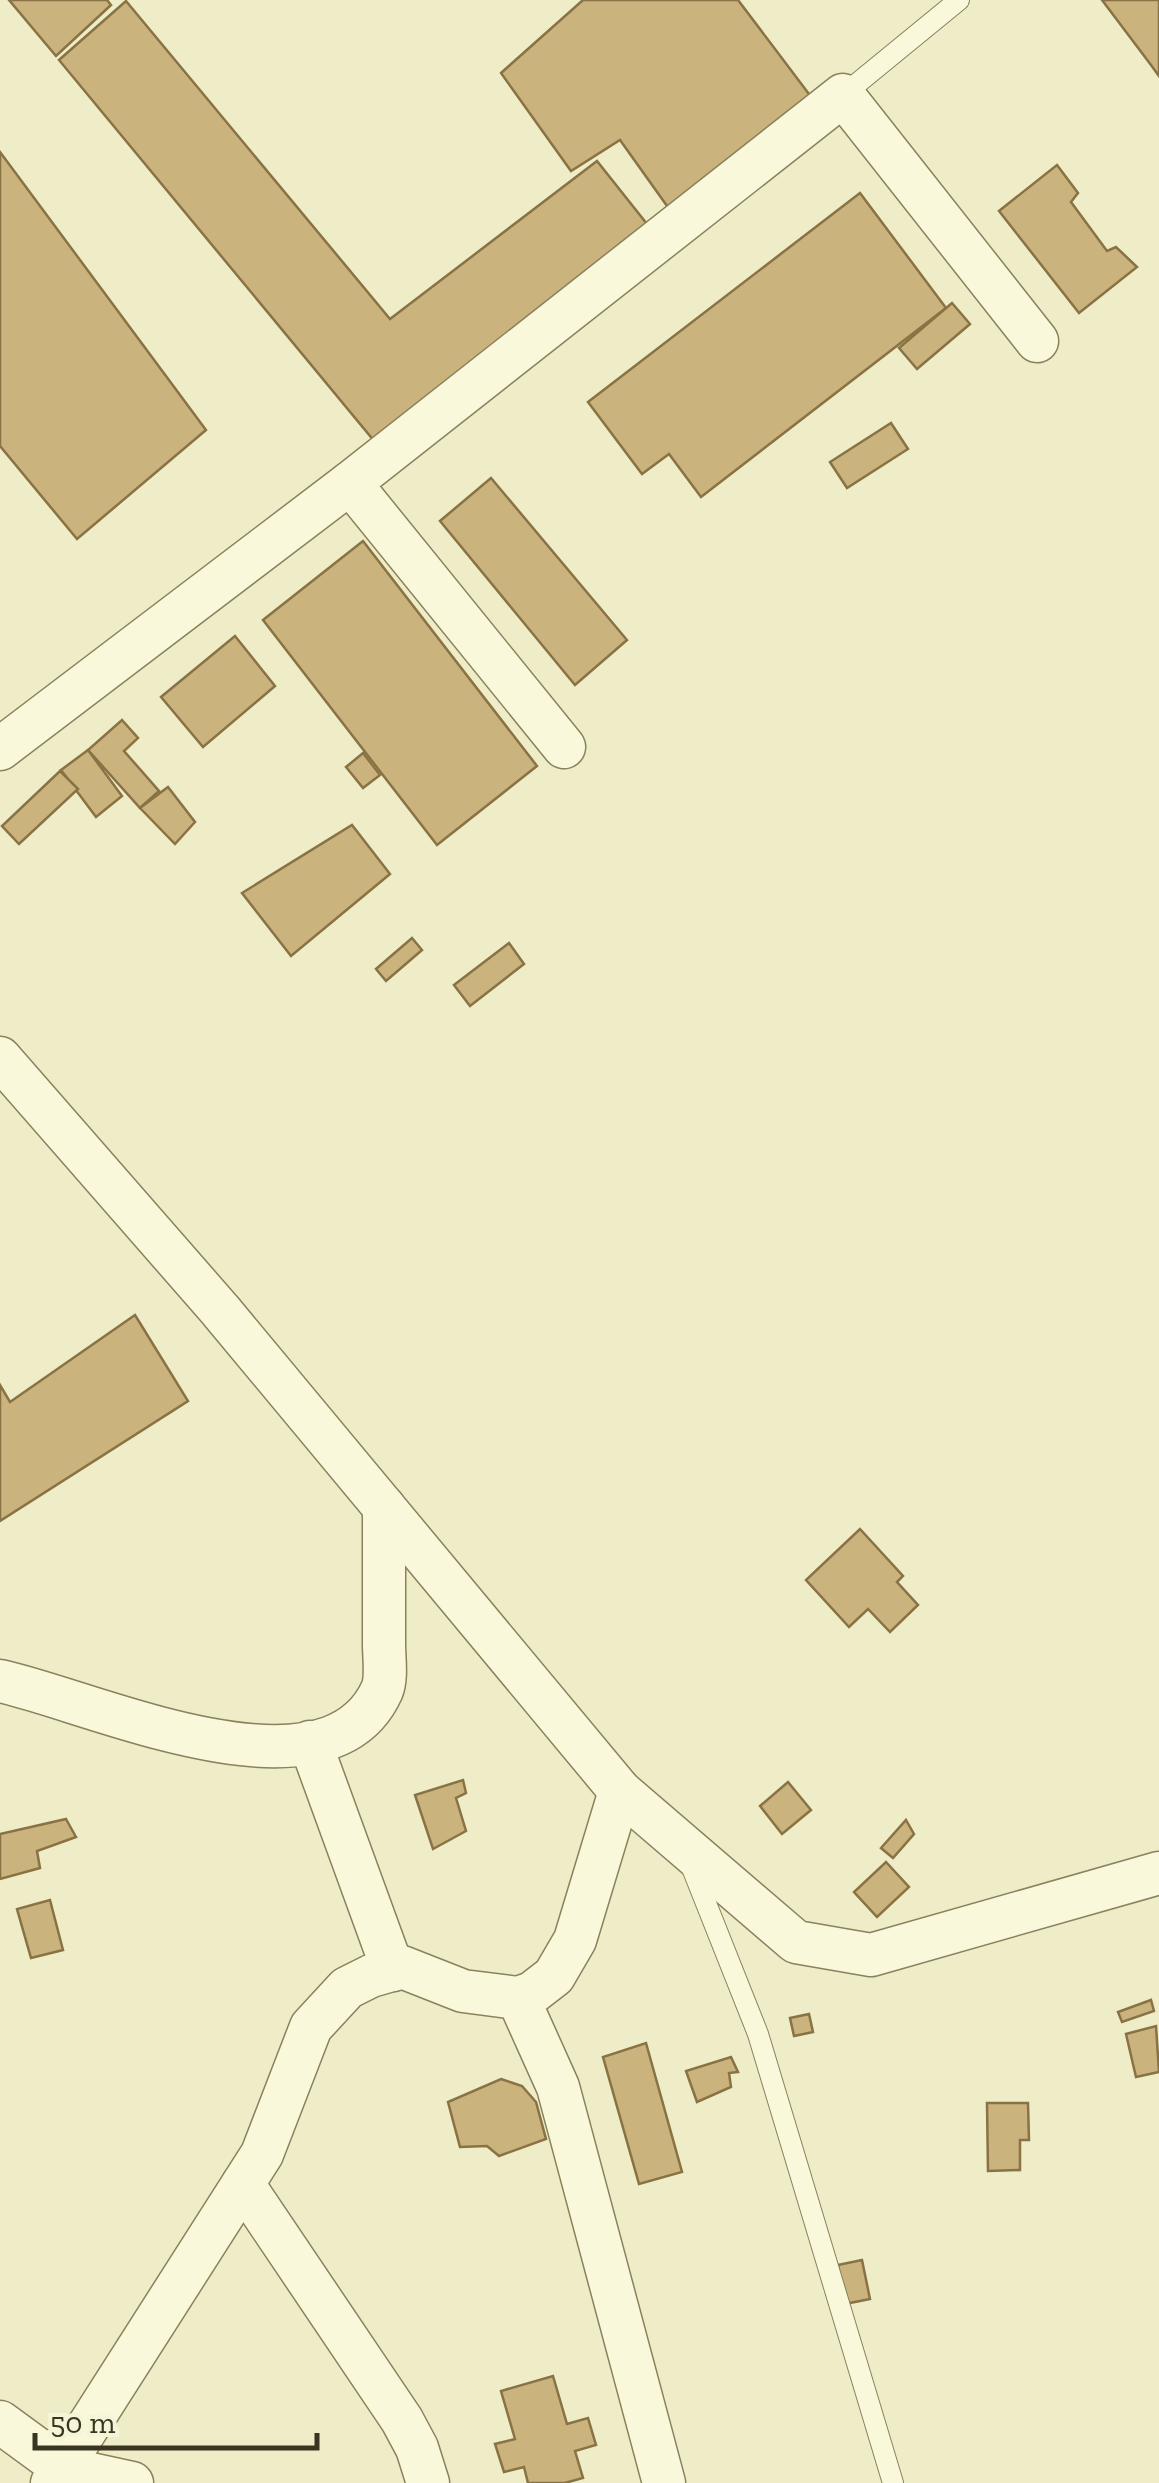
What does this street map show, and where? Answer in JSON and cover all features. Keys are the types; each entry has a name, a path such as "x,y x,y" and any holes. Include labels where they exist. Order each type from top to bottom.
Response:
{"street":[{"path":"0,749 350,484 843,95 1038,341"},
{"path":"350,484 564,747"},
{"path":"0,1058 220,1310 620,1790 796,1942 871,1955 1159,1873"},
{"path":"0,1681 163,1730 292,1746 338,1736 363,1719 384,1687 384,1507"},
{"path":"310,1742 393,1970"},
{"path":"58,2476 262,2154 311,2027 347,1988 402,1968 464,1992 518,1998 532,1993 554,1976 575,1940 620,1790"},
{"path":"518,1998 558,2087 664,2483"},
{"path":"243,2184 402,2420 417,2448 428,2483"},
{"path":"0,2422 58,2476 132,2483"}],"lane":[{"path":"843,95 960,0"},
{"path":"682,1842 758,2034 893,2483"}],"building":[{"path":"9,0 107,0 111,5 56,56"},
{"path":"583,0 738,0 812,98 672,213 620,140 571,171 501,73"},
{"path":"1102,0 1159,0 1159,76 1151,65"},
{"path":"126,1 390,319 597,161 651,229 375,442 59,60"},
{"path":"0,152 206,430 77,539 0,446"},
{"path":"1057,165 1078,193 1071,202 1107,251 1116,247 1137,267 1079,313 999,211"},
{"path":"860,193 946,308 701,497 669,454 642,474 588,402"},
{"path":"952,303 970,324 917,369 899,348"},
{"path":"891,423 908,449 847,488 830,462"},
{"path":"491,478 627,640 575,685 440,521"},
{"path":"363,541 537,766 437,845 263,620"},
{"path":"235,636 275,686 203,747 161,697"},
{"path":"122,720 138,738 124,751 159,791 140,808 88,750"},
{"path":"88,750 122,796 96,817 61,770"},
{"path":"363,753 380,775 363,788 346,767"},
{"path":"60,771 78,789 19,844 2,826"},
{"path":"168,787 195,822 175,844 140,808"},
{"path":"352,825 390,874 291,956 242,893"},
{"path":"412,938 422,950 386,981 376,969"},
{"path":"509,943 524,964 470,1006 454,985"},
{"path":"135,1315 188,1401 0,1521 0,1385 10,1402"},
{"path":"860,1529 903,1576 897,1582 918,1605 890,1632 868,1609 849,1627 806,1580"},
{"path":"463,1780 466,1793 456,1798 466,1831 433,1849 415,1795"},
{"path":"788,1782 811,1810 782,1834 760,1806"},
{"path":"66,1819 76,1837 37,1851 40,1868 0,1879 0,1834"},
{"path":"906,1820 914,1834 893,1858 881,1848"},
{"path":"886,1862 909,1887 877,1917 854,1892"},
{"path":"50,1900 63,1950 31,1958 17,1909"},
{"path":"1151,2000 1154,2011 1122,2022 1118,2012"},
{"path":"809,2014 813,2032 794,2036 790,2018"},
{"path":"1156,2026 1159,2072 1136,2077 1126,2034"},
{"path":"646,2043 682,2172 639,2184 603,2057"},
{"path":"731,2057 738,2072 729,2073 731,2087 697,2102 686,2071"},
{"path":"501,2079 522,2086 536,2102 546,2139 499,2156 487,2146 460,2147 448,2102"},
{"path":"987,2103 1028,2103 1029,2140 1020,2140 1020,2170 988,2171"},
{"path":"862,2260 870,2299 845,2304 838,2265"},
{"path":"553,2376 567,2424 588,2418 596,2445 575,2451 583,2478 565,2483 528,2483 524,2467 504,2472 495,2444 515,2439 501,2391"}]}
